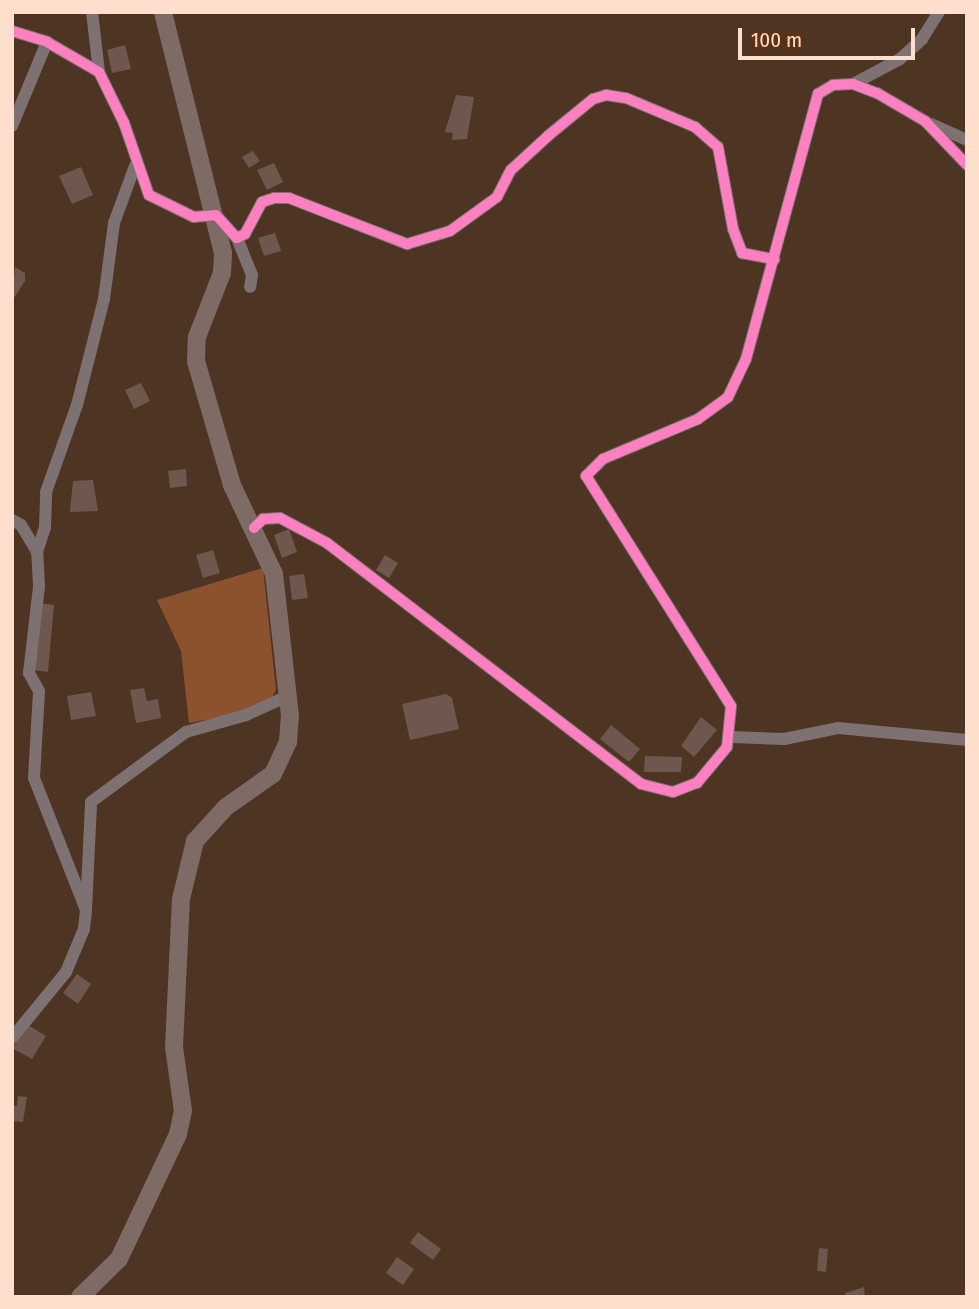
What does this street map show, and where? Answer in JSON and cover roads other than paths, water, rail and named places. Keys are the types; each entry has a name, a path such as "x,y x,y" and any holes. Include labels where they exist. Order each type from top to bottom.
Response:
{"highway":[{"path":"80,1297 118,1259 178,1134 183,1111 175,1021 187,864 208,823 260,785 282,761 288,742 288,696 274,575 232,485 196,361 197,337 222,274 216,215 163,12"}],"street":[{"path":"92,12 99,72 124,123 135,166 145,189 155,199 194,216 216,215 237,238 253,275 250,287"},
{"path":"254,528 263,519 299,524 625,772 656,791 673,792 697,783 731,737 731,706 725,690 588,486 586,476 603,459 698,419 728,397 746,359 818,94 833,85 853,84 900,59 922,39 939,12"},
{"path":"12,31 47,42 99,72"},
{"path":"12,126 47,42"},
{"path":"853,84 967,140"},
{"path":"237,238 245,234 262,202 274,198 289,198 407,244 450,231 497,197 511,170 549,135 593,99 606,95 626,98 695,127 718,147 733,229 742,253 774,259"},
{"path":"925,121 967,165"},
{"path":"86,910 34,778 39,691 29,673 40,586 37,552 45,527 46,492 77,405 104,299 114,223 135,166"},
{"path":"12,520 21,525 37,552"},
{"path":"12,1038 73,960 86,910 91,802 186,732 246,715 288,696"},
{"path":"731,737 784,739 838,728 967,740"}]}
